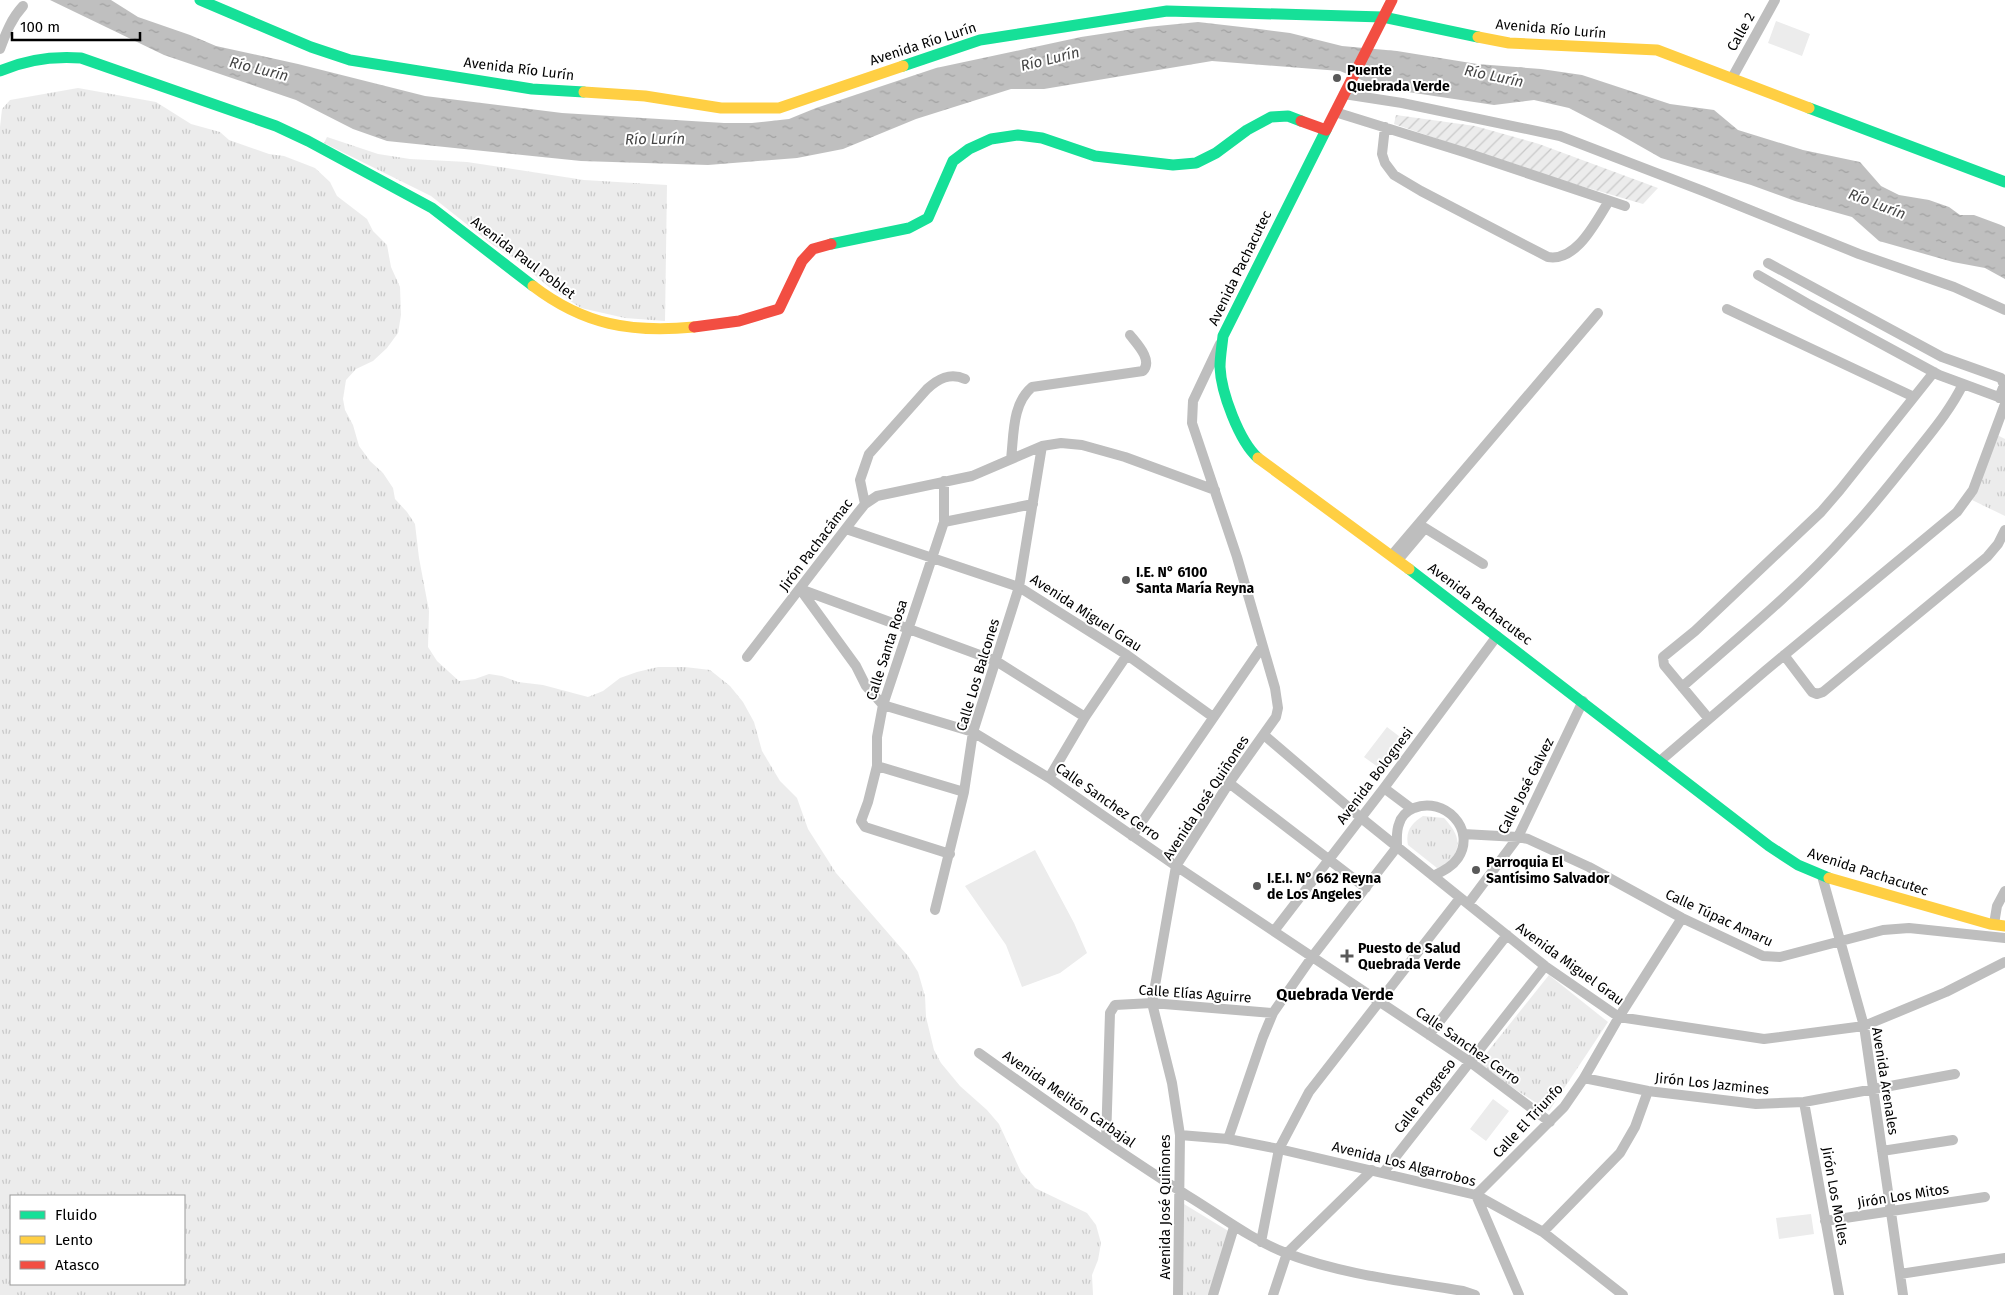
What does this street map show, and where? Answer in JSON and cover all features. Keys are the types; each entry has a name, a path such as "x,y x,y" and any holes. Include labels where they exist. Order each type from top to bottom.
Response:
{"main road":[{"name":"Avenida Río Lurín","path":"200,0 311,47 350,60 532,88 645,96 721,108 779,108 980,40 1167,11 1380,22 1509,43 1657,50 2005,182"},
{"path":"1326,130 1392,0"},
{"name":"Avenida Paul Poblet","path":"0,71 11,66 36,60 64,57 81,58 276,126 308,141 432,208 551,300 571,313 599,322 640,328 741,322 761,317 779,309 802,261 813,249 832,243 909,228 928,218 953,161 969,149 990,139 1018,135 1042,138 1095,156 1173,165 1196,162 1209,156 1247,130 1271,117 1288,116 1326,130"},
{"name":"Avenida Pachacutec","path":"1326,130 1223,336 1220,366 1229,408 1241,435 1256,456 1395,557 1769,846 1798,865 1822,876 2000,925"}],"street":[{"name":"Calle 2","path":"1732,78 1775,0"},
{"path":"0,50 8,27 14,16 23,6"},
{"path":"1346,90 1560,136 1712,194 1859,254 1954,288 2005,310"},
{"path":"1335,112 1625,206"},
{"path":"1385,127 1382,154 1388,168 1394,175 1548,257 1560,257 1576,247 1591,230 1609,201"},
{"path":"1660,761 1784,655 1957,512 1973,490 2003,400 2004,385 2001,378 1942,357 1768,263"},
{"path":"1758,275 1810,306 1934,372 2003,400"},
{"path":"1727,309 1914,397"},
{"path":"1395,557 1598,313"},
{"path":"1011,459 1016,411 1024,394 1032,387 1144,372 1147,362 1142,351 1130,335"},
{"name":"Avenida José Quiñones","path":"1178,1295 1180,1135 1172,1084 1152,1003 1176,866 1229,783 1276,717 1278,708 1275,688 1237,557 1192,423 1191,410 1197,390 1223,336"},
{"path":"1708,719 1664,665 1663,657 1695,631 1821,512 1934,372"},
{"path":"865,504 860,480 869,454 927,389 938,380 950,376 965,379"},
{"path":"1682,687 1768,612 1846,536 1881,496 1916,451 1957,396 1963,384"},
{"name":"Jirón Pachacámac","path":"747,657 865,504 876,496 972,476 1042,446 1061,443 1082,445 1125,457 1215,490"},
{"name":"Calle Los Balcones","path":"935,910 964,792 973,732 1019,587 1042,446"},
{"name":"Calle Santa Rosa","path":"944,481 944,522 883,705 877,736 877,766 861,821 865,827 950,854"},
{"path":"944,522 1033,504"},
{"path":"1395,557 1425,528 1483,564"},
{"name":"Avenida Miguel Grau","path":"846,529 1019,587 1128,655 1214,717"},
{"path":"1784,655 1812,692 1817,694 1823,692 1987,557 1998,544 2005,530"},
{"path":"800,589 996,661 1085,717"},
{"path":"800,589 856,666 866,686 883,705"},
{"name":"Avenida Bolognesi","path":"1274,931 1384,788 1497,636"},
{"path":"1132,836 1262,646"},
{"path":"1049,778 1085,717 1128,655"},
{"name":"Calle José Galvez","path":"1261,1242 1279,1149 1309,1092 1379,1002 1518,837 1583,701"},
{"name":"Calle Sanchez Cerro","path":"883,705 973,732 1049,778 1176,866 1470,1062 1550,1122"},
{"name":"Avenida Miguel Grau","path":"1264,735 1360,817 1545,966 1619,1017 1764,1039 1864,1026 1946,992 2005,962"},
{"path":"877,766 964,792"},
{"path":"1229,783 1366,888"},
{"path":"1384,788 1412,809"},
{"path":"1228,1139 1273,1013 1312,957 1397,847 1399,824 1403,816 1412,809 1422,805 1444,808 1453,815 1463,834 1463,845 1459,856 1451,866 1434,876"},
{"name":"Calle Túpac Amaru","path":"1463,834 1528,839 1589,867 1682,918 1770,958 1839,943 1883,930 1909,928 2005,938"},
{"name":"Avenida Arenales","path":"1822,876 1839,943 1864,1026 1903,1295"},
{"path":"2000,925 1997,906 2005,892"},
{"name":"Calle El Triunfo","path":"1476,1195 1564,1107 1584,1078 1619,1017 1682,918"},
{"path":"1429,1035 1507,935"},
{"name":"Calle Progreso","path":"1383,1173 1545,966"},
{"name":"Calle Elías Aguirre","path":"1106,1141 1111,1008 1115,1005 1152,1003 1273,1013"},
{"name":"Avenida Melitón Carbajal","path":"979,1053 1180,1191 1234,1227 1261,1242 1332,1269 1464,1291 1475,1295"},
{"name":"Jirón Los Jazmines","path":"1584,1078 1648,1091 1756,1104 1804,1102 1955,1074"},
{"path":"1543,1232 1620,1153 1635,1127 1648,1091"},
{"name":"Jirón Los Molles","path":"1804,1102 1839,1295"},
{"name":"Avenida Los Algarrobos","path":"1180,1135 1228,1139 1279,1149 1476,1195 1543,1232 1623,1295"},
{"path":"1882,1151 1953,1140"},
{"path":"1273,1295 1286,1253 1372,1170"},
{"path":"1476,1195 1519,1295"},
{"name":"Jirón Los Mitos","path":"1825,1222 1984,1197"},
{"path":"1213,1295 1234,1227"},
{"path":"1900,1274 2005,1258"}],"green space":[{"path":"1776,21 1810,34 1802,56 1768,43"},
{"path":"78,88 156,102 191,124 220,132 229,140 269,154 284,156 315,168 330,182 337,196 367,219 373,231 387,245 391,267 400,287 401,315 398,333 387,348 373,361 356,369 346,380 343,399 345,410 353,425 359,446 370,461 383,473 393,488 395,499 415,524 429,611 428,647 437,661 459,681 475,679 489,674 502,676 518,682 543,685 588,697 603,691 620,678 658,667 685,667 710,670 730,686 743,702 754,722 762,751 780,781 797,798 808,829 836,873 908,956 918,972 925,996 926,1017 934,1050 941,1063 960,1086 987,1110 999,1124 1021,1172 1035,1188 1087,1213 1096,1225 1101,1243 1098,1260 1092,1275 1093,1295 0,1295 0,127 2,109 10,100"},
{"path":"1396,115 1475,126 1539,144 1658,188 1643,204 1540,174 1394,124"},
{"path":"327,137 378,154 410,159 467,162 584,180 667,185 665,321 625,318 581,308 549,287 431,196 324,143"},
{"path":"1997,435 2005,439 2005,516 1972,500"},
{"path":"1387,727 1404,740 1382,770 1364,757"},
{"path":"1423,816 1444,818 1456,836 1456,852 1450,861 1442,867 1437,868 1408,845 1407,840 1410,828"},
{"path":"1035,850 1074,923 1087,953 1060,973 1022,987 1006,945 965,886"},
{"path":"1549,975 1608,1022 1549,1111 1477,1065"},
{"path":"1493,1099 1509,1111 1486,1141 1470,1129"},
{"path":"1184,1204 1230,1232 1208,1295 1183,1295"},
{"path":"1811,1214 1814,1234 1779,1239 1776,1218"}],"water":[{"name":"Río Lurín","path":"50,0 111,0 138,17 216,46 298,64 425,96 562,113 724,123 752,123 789,119 816,108 936,68 1081,37 1147,27 1198,22 1290,33 1342,46 1397,51 1477,64 1541,69 1582,75 1670,104 1714,110 1738,130 1803,150 1860,162 1881,186 1899,195 1929,200 1949,207 1960,215 1974,215 2005,227 2005,279 1985,268 1953,262 1879,241 1852,217 1795,201 1751,185 1661,158 1569,108 1534,100 1494,105 1381,88 1340,71 1212,61 1044,89 1011,89 916,119 843,149 797,158 708,165 581,161 387,141 353,129 296,100 164,55"}],"traffic: fast":[{"path":"200,0 311,47 350,60 532,89 584,92"},
{"path":"903,66 980,40 1167,11 1383,17 1478,37"},
{"path":"0,71 19,64 40,60 81,58 276,126 308,141 432,208 533,286"},
{"path":"1809,108 2005,182"},
{"path":"831,244 909,228 928,218 953,161 969,149 991,139 1018,135 1042,138 1095,156 1173,165 1196,163 1216,153 1247,130 1271,117 1288,116 1301,121"},
{"path":"1258,458 1244,440 1227,402 1220,367 1223,336 1326,130"},
{"path":"1409,569 1769,846 1798,865 1829,878"}],"traffic: slow":[{"path":"1478,37 1509,43 1657,50 1809,108"},
{"path":"584,92 645,96 721,108 779,108 903,66"},
{"path":"533,286 571,310 609,323 649,329 694,327"},
{"path":"1258,458 1409,569"},
{"path":"1829,878 1990,924 2005,926"}],"traffic: jam":[{"path":"1301,121 1326,130 1392,0"},
{"path":"694,327 739,321 779,309 802,261 813,249 831,244"}],"place":[{"name":"Puente Quebrada Verde","path":"1337,78"},
{"name":"I.E. N° 6100 Santa María Reyna","path":"1126,580"},
{"name":"Parroquia El Santísimo Salvador","path":"1476,870"},
{"name":"I.E.I. N° 662 Reyna de Los Angeles","path":"1257,886"},
{"name":"Puesto de Salud Quebrada Verde","path":"1347,956"}],"district":[{"name":"Quebrada Verde","path":"1335,994"}]}
